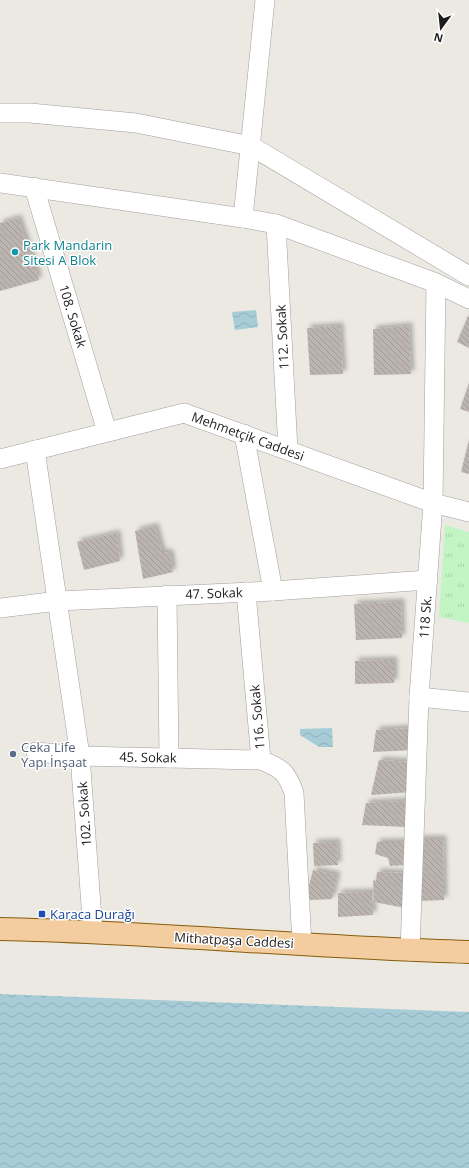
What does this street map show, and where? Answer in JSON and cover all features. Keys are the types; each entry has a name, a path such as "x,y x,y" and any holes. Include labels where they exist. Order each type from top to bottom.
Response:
{"main road":[{"name":"Mithatpaşa Caddesi","path":"4,930 93,932 410,951 469,952"}],"street":[{"path":"244,218 265,0"},
{"path":"0,113 30,113 136,123 251,146 468,276"},
{"path":"0,183 244,218 276,224 436,283 469,299"},
{"name":"108. Sokak","path":"34,187 107,432"},
{"name":"112. Sokak","path":"276,224 288,450"},
{"name":"118 Sk.","path":"410,951 419,697 433,503 436,283"},
{"name":"Mehmetçik Caddesi","path":"0,459 184,413 433,503 469,512"},
{"path":"244,434 273,591"},
{"name":"102. Sokak","path":"35,450 80,756 93,932"},
{"name":"47. Sokak","path":"0,608 58,601 273,591 428,580"},
{"name":"116. Sokak","path":"246,592 260,760 277,766 289,778 294,793 302,944"},
{"path":"167,595 169,758"},
{"path":"419,697 469,702"},
{"name":"45. Sokak","path":"36,752 80,756 260,760"}],"green space":[{"path":"445,525 469,532 469,623 439,617"}],"water":[{"path":"256,310 258,327 235,330 232,312"},
{"path":"332,728 333,747 319,747 300,735 300,729"},
{"path":"0,994 469,1012 469,1168 0,1168"}],"building":[{"name":"Park Mandarin Sitesi A Blok","path":"18,218 39,280 0,291 0,223"},
{"path":"468,316 469,317 469,348 457,342"},
{"path":"340,326 343,374 310,375 307,328"},
{"path":"409,326 411,374 374,375 373,329"},
{"path":"469,383 469,412 460,409"},
{"path":"469,440 469,474 461,472"},
{"path":"155,526 162,552 170,553 173,572 143,579 135,531"},
{"path":"117,533 120,561 84,570 77,542"},
{"path":"401,602 402,638 356,640 354,604"},
{"path":"394,660 394,683 355,684 355,661"},
{"path":"413,728 414,750 373,752 376,730"},
{"path":"379,760 410,762 411,792 371,795"},
{"path":"406,801 407,827 362,825 366,803"},
{"path":"418,839 443,839 444,900 418,901"},
{"path":"337,842 338,865 314,866 313,843"},
{"path":"377,842 407,842 407,865 390,866 388,858 375,854"},
{"path":"313,870 337,875 332,899 311,900 304,891 309,886"},
{"path":"377,872 403,873 405,908 374,902 373,880 376,881"},
{"path":"372,892 373,915 338,917 338,893"}],"place":[{"name":"Park Mandarin Sitesi A Blok","path":"15,252"},
{"name":"Ceka Life Yapı İnşaat","path":"13,754"},
{"name":"Karaca Durağı","path":"42,914"}]}
